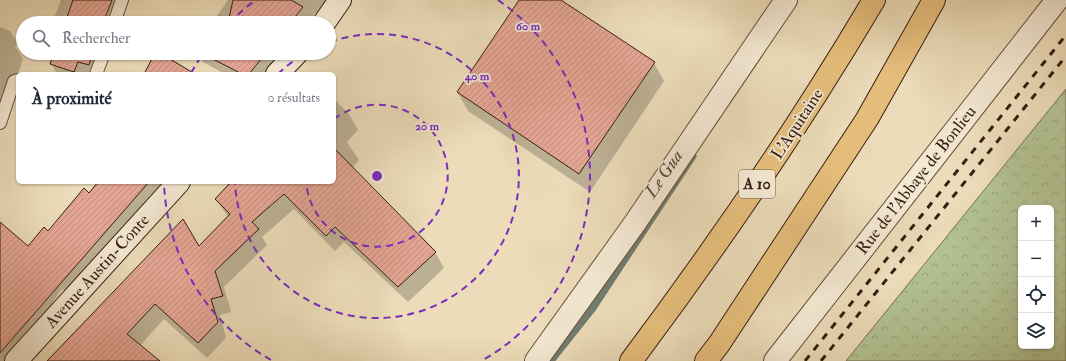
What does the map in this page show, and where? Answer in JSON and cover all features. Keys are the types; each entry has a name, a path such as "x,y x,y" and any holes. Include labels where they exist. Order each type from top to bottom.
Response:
{"highway":[{"name":"L'Aquitaine","path":"631,361 671,307 770,165 841,55 874,0"},
{"path":"706,361 720,344 868,118 934,0"}],"street":[{"path":"329,16 340,0"},
{"path":"536,361 635,223 786,0"},
{"name":"Rue de l'Abbaye de Bonlieu","path":"775,361 1057,0"},
{"path":"280,72 291,60"},
{"name":"Avenue Austin-Conte","path":"16,361 177,184"}],"lane":[{"path":"116,16 122,0"},
{"path":"97,72 101,60"},
{"path":"0,123 14,82 16,81"}],"green space":[{"path":"1066,89 1066,361 846,361"}],"building":[{"path":"73,0 112,0 106,16 67,16"},
{"path":"233,0 291,0 303,7 296,16 230,16"},
{"path":"519,0 561,0 655,62 579,174 457,92"},
{"path":"51,60 91,60 89,65 78,62 74,72 50,64"},
{"path":"151,60 172,60 192,72 145,72"},
{"path":"215,60 260,60 251,72 238,72"},
{"path":"336,150 436,252 398,287 335,227 326,236 284,194 252,222 259,229 215,271 223,296 211,299 218,322 198,343 155,304 127,334 160,361 47,361 183,219 199,246 230,214 215,199 229,184 336,184"},
{"path":"96,184 147,184 0,353 0,222 28,246 44,227 48,231 84,188 89,193"}],"waterway":[{"name":"Le Gua","path":"551,361 593,308 693,156"}],"railway":[{"path":"805,361 1066,35"},
{"path":"821,361 1066,56"}]}
